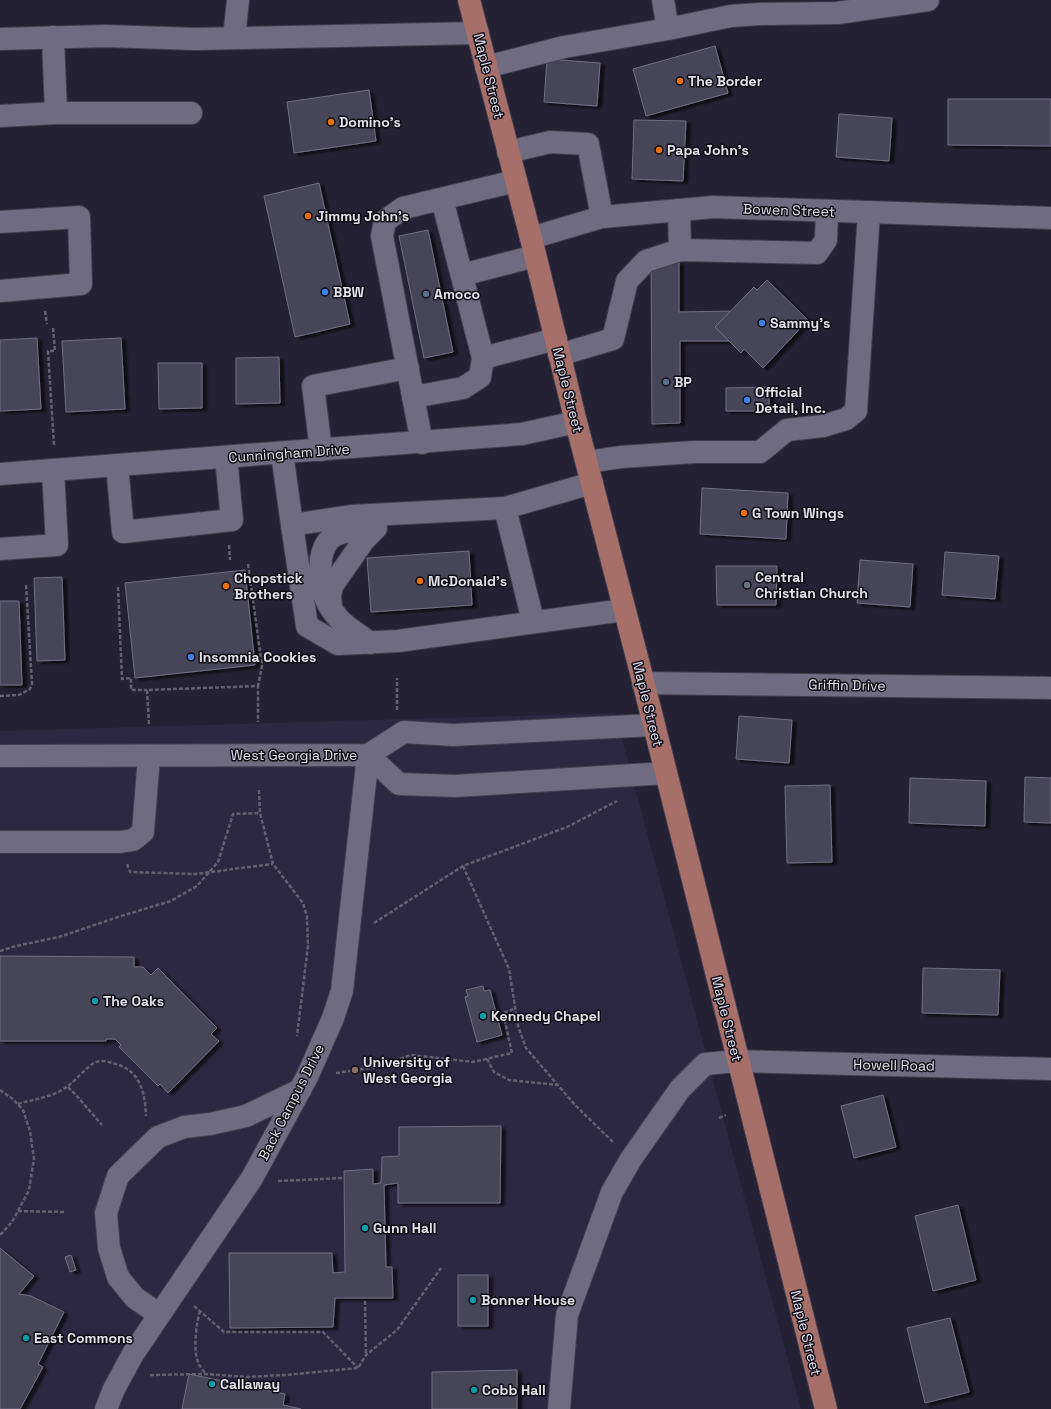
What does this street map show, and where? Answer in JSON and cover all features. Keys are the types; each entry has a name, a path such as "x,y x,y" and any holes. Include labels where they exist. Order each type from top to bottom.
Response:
{"main road":[{"name":"Maple Street","path":"469,0 533,247 737,1061 826,1409"}],"street":[{"path":"234,38 238,0"},
{"path":"663,0 668,29"},
{"path":"486,67 564,47 668,29 730,8 760,14 801,7 837,13 928,0"},
{"path":"0,39 106,36 195,39 478,34"},
{"path":"53,37 56,114"},
{"path":"0,116 191,113"},
{"path":"508,152 550,142 588,144 602,217"},
{"path":"422,443 382,236 385,221 403,208 516,181"},
{"path":"413,397 463,388 480,377 483,358 442,199"},
{"name":"Bowen Street","path":"462,275 533,247 602,217 713,207 1051,218"},
{"path":"679,210 680,250"},
{"path":"483,358 613,339 628,282 646,261 680,250 817,253 826,240 827,211"},
{"path":"587,462 621,457 694,452 760,452 787,430 823,426 846,419 856,411 869,212"},
{"path":"0,222 79,217 81,284 0,291"},
{"path":"321,450 313,386 408,368"},
{"name":"Cunningham Drive","path":"0,474 422,443 522,434 576,422"},
{"path":"282,453 307,626 338,644 398,641 624,610"},
{"path":"117,465 123,532 232,520 226,457"},
{"path":"0,549 57,545 53,470"},
{"path":"292,525 351,516 505,508 592,483"},
{"path":"505,508 533,622"},
{"path":"370,643 339,620 323,595 319,574 321,557 326,544 333,536 345,532 376,528 419,513"},
{"path":"331,608 330,596 332,586 364,540 376,528"},
{"name":"Griffin Drive","path":"643,683 1051,688"},
{"name":"West Georgia Drive","path":"0,756 368,755 404,732 454,735 653,725"},
{"path":"368,755 399,784 455,786 666,773"},
{"name":"Back Campus Drive","path":"106,1409 114,1389 133,1354 252,1178 307,1078 333,1018 342,991 368,755"},
{"path":"0,842 120,842 133,840 143,832 149,756"},
{"name":"Howell Road","path":"559,1409 567,1315 612,1192 631,1159 680,1089 705,1064 737,1061 1051,1068"},
{"path":"159,1314 135,1298 118,1277 109,1248 106,1213 118,1176 158,1137 184,1127 210,1124 246,1116 300,1090"}],"path":[{"path":"53,328 55,351 48,351 54,445"},
{"path":"248,564 262,666 258,686 258,722"},
{"path":"0,696 19,695 30,689 32,684 26,584"},
{"path":"118,587 122,679 131,678 131,690 258,686"},
{"path":"397,678 397,717"},
{"path":"147,690 149,724"},
{"path":"259,790 260,813 273,864 303,903 308,917 308,946 297,1036"},
{"path":"373,923 463,866 567,827 606,808 622,798"},
{"path":"0,951 59,937 171,901 197,886 218,862 233,814 260,813"},
{"path":"130,872 195,874 273,864"},
{"path":"463,866 509,969 514,1009 526,1048 597,1127 631,1159"},
{"path":"332,1071 338,1073 376,1067 411,1055 473,1062 512,1053 503,1013 514,1009"},
{"path":"487,1059 494,1072 510,1080 558,1085"},
{"path":"18,1104 49,1096 68,1087 94,1062 105,1061 123,1065 133,1074 142,1088 146,1118"},
{"path":"68,1087 102,1125"},
{"path":"0,1090 13,1099 23,1110 30,1131 34,1159 29,1190 12,1222 0,1235"},
{"path":"719,1118 726,1115"},
{"path":"275,1181 344,1178"},
{"path":"18,1211 65,1212"},
{"path":"358,1368 366,1355 397,1330 441,1268"},
{"path":"365,1301 366,1355"},
{"path":"191,1303 224,1332 323,1332 358,1368"},
{"path":"200,1312 196,1323 196,1345 198,1362 205,1374"},
{"path":"146,1375 205,1374 247,1377 358,1368"}],"shaded area":[{"name":"University of West Georgia","path":"615,713 801,1409 0,1409 0,731"}],"building":[{"name":"The Border","path":"715,46 728,93 646,116 633,69"},
{"path":"547,59 600,63 597,106 544,102"},
{"name":"Domino's","path":"369,90 376,141 294,153 287,102"},
{"path":"948,99 1051,99 1051,146 948,145"},
{"path":"839,114 892,118 889,161 836,157"},
{"name":"Papa John's","path":"634,120 686,121 683,181 632,179"},
{"path":"319,183 350,324 295,337 264,196"},
{"name":"Amoco","path":"428,230 453,352 424,358 399,236"},
{"name":"BP","path":"651,262 679,262 679,312 735,311 735,341 680,341 680,423 652,424"},
{"name":"Sammy's","path":"767,280 808,320 763,368 744,349 741,353 715,327 754,287 757,290"},
{"path":"37,338 41,409 0,411 0,340"},
{"path":"121,338 125,409 66,412 62,341"},
{"path":"279,357 280,403 236,404 236,358"},
{"path":"158,363 202,363 202,408 159,409"},
{"name":"Official Detail, Inc.","path":"769,387 769,411 726,411 726,388"},
{"name":"G Town Wings","path":"702,488 788,493 786,539 700,534"},
{"name":"McDonald's","path":"469,551 472,605 371,612 367,558"},
{"path":"945,552 999,556 995,599 942,595"},
{"path":"860,560 913,564 910,607 857,603"},
{"name":"Central Christian Church","path":"716,566 777,566 776,605 717,605"},
{"path":"245,570 255,665 135,678 125,583"},
{"path":"62,577 65,660 37,661 34,578"},
{"path":"0,601 19,601 22,685 0,685"},
{"path":"739,716 792,720 789,763 736,759"},
{"path":"1025,777 1051,778 1051,823 1024,822"},
{"path":"910,778 986,781 985,826 909,823"},
{"path":"830,785 832,862 787,863 785,786"},
{"name":"The Oaks","path":"0,956 134,957 134,967 143,967 151,975 158,968 217,1028 211,1034 219,1041 168,1093 160,1084 158,1086 119,1047 121,1045 115,1039 106,1039 106,1041 0,1041"},
{"path":"923,968 1000,970 998,1015 922,1013"},
{"name":"Kennedy Chapel","path":"483,986 484,991 490,990 502,1035 477,1042 465,997 468,996 466,990"},
{"path":"883,1095 896,1147 854,1158 841,1106"},
{"name":"Gunn Hall","path":"501,1126 500,1203 398,1203 398,1183 384,1185 386,1267 392,1267 393,1298 335,1298 333,1327 230,1328 229,1253 332,1253 333,1273 345,1272 344,1171 373,1169 373,1184 381,1183 382,1157 399,1156 399,1127"},
{"path":"958,1205 976,1280 933,1291 915,1216"},
{"name":"East Commons","path":"0,1248 34,1276 19,1294 31,1296 64,1312 38,1364 43,1367 20,1409 0,1409"},
{"path":"71,1255 76,1270 70,1272 65,1257"},
{"name":"Bonner House","path":"458,1275 488,1275 488,1326 458,1326"},
{"path":"950,1318 969,1392 925,1403 907,1328"},
{"name":"Cobb Hall","path":"517,1370 517,1409 432,1409 432,1372"},
{"name":"Callaway","path":"189,1374 285,1394 283,1405 301,1409 182,1409"}],"place":[{"name":"The Border","path":"680,81"},
{"name":"Domino's","path":"331,122"},
{"name":"Papa John's","path":"659,150"},
{"name":"Jimmy John's","path":"308,216"},
{"name":"BBW","path":"325,292"},
{"name":"Amoco","path":"426,294"},
{"name":"Sammy's","path":"762,323"},
{"name":"BP","path":"666,382"},
{"name":"Official Detail, Inc.","path":"747,400"},
{"name":"G Town Wings","path":"744,513"},
{"name":"McDonald's","path":"420,581"},
{"name":"Central Christian Church","path":"747,585"},
{"name":"Chopstick Brothers","path":"226,586"},
{"name":"Insomnia Cookies","path":"191,657"},
{"name":"The Oaks","path":"95,1001"},
{"name":"Kennedy Chapel","path":"483,1016"},
{"name":"University of West Georgia","path":"355,1070"},
{"name":"Gunn Hall","path":"365,1228"},
{"name":"Bonner House","path":"473,1300"},
{"name":"East Commons","path":"26,1338"},
{"name":"Callaway","path":"212,1384"},
{"name":"Cobb Hall","path":"474,1390"}]}
